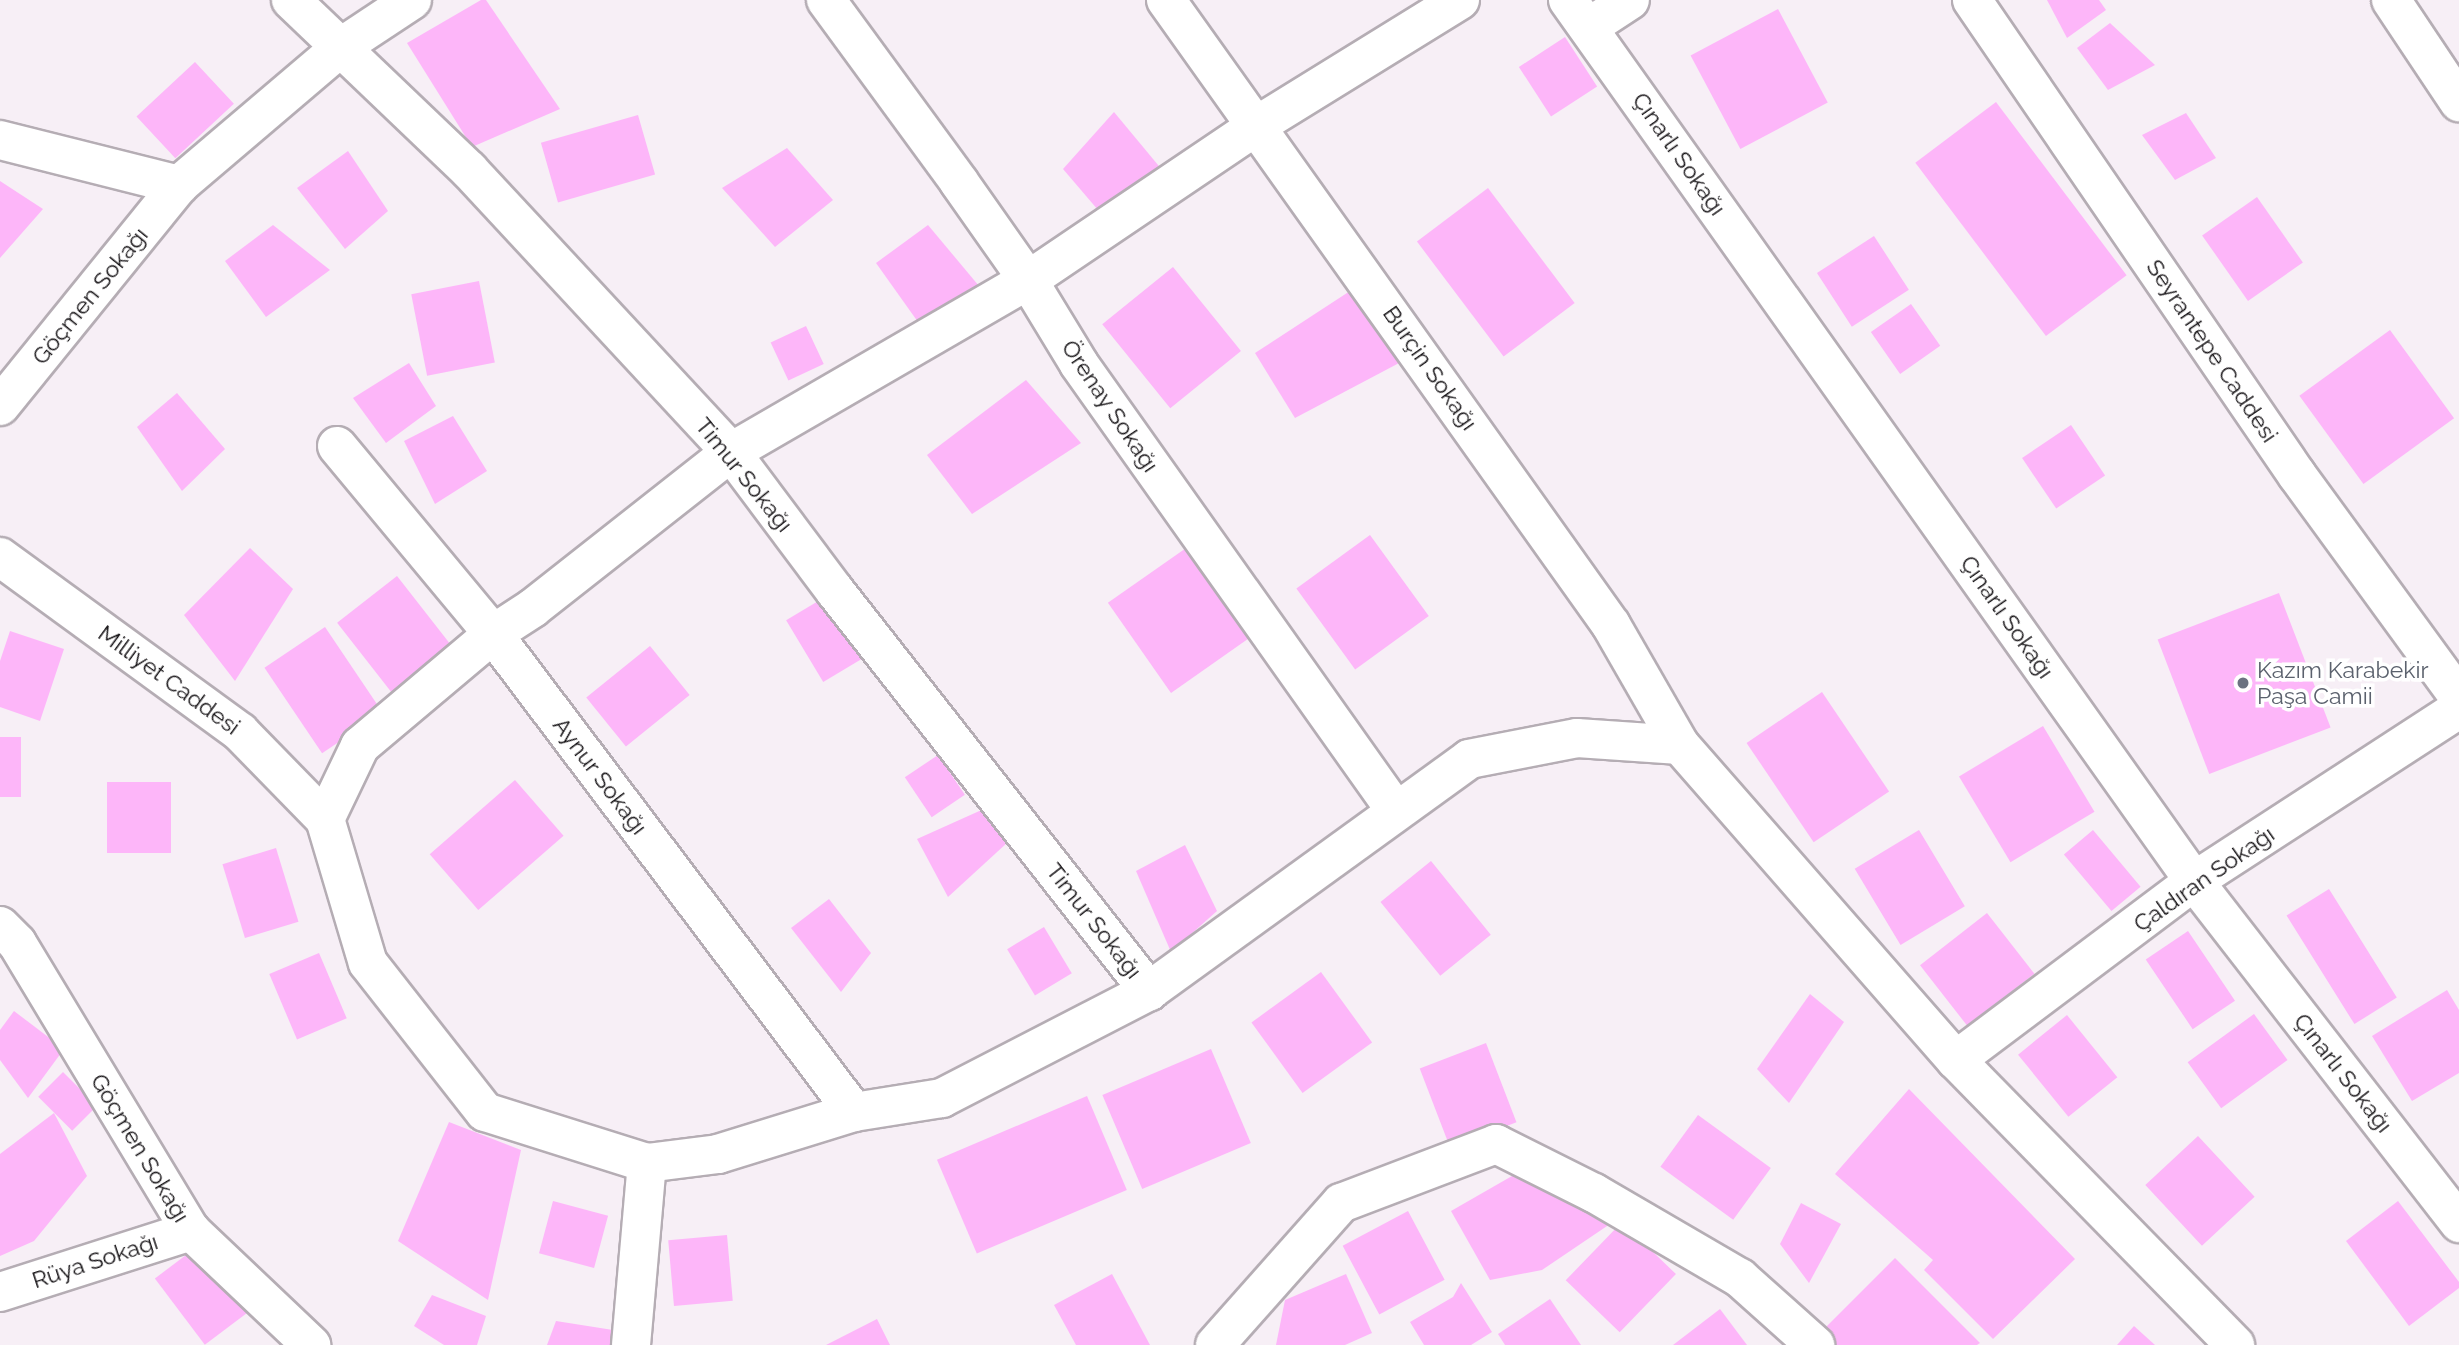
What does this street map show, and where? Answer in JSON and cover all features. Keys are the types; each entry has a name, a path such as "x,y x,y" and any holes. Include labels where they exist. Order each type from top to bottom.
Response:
{"street":[{"name":"Timur Sokağı","path":"291,0 469,170 731,452 843,602 1149,991"},
{"name":"Göçmen Sokağı","path":"0,406 179,185 341,47 412,0"},
{"name":"Örenay Sokağı","path":"826,0 1028,279 1079,364 1396,811"},
{"name":"Burçin Sokağı","path":"1167,0 1611,625 1681,745 1956,1060 2235,1345"},
{"path":"1460,0 1258,125 1028,279 731,452 533,608 493,634 360,746 325,819 368,963 485,1111 647,1163 718,1154 855,1112 942,1098 1149,991 1469,759 1577,738 1681,745"},
{"path":"1578,13 1630,0"},
{"name":"Seyrantepe Caddesi","path":"1972,0 2297,475 2459,696"},
{"path":"2391,0 2459,102"},
{"name":"Çınarlı Sokağı","path":"1578,13 2194,881 2459,1223"},
{"path":"0,140 179,185"},
{"name":"Aynur Sokağı","path":"337,446 493,634 855,1112"},
{"name":"Milliyet Caddesi","path":"0,557 240,732 325,819"},
{"name":"Çaldıran Sokağı","path":"1956,1060 2194,881 2459,709"},
{"name":"Göçmen Sokağı","path":"0,926 17,943 191,1231 311,1345"},
{"path":"1215,1345 1341,1203 1496,1144 1594,1193 1740,1278 1815,1345"},
{"path":"631,1345 647,1163"},
{"name":"Rüya Sokağı","path":"0,1292 191,1231"}],"building":[{"path":"481,0 486,0 560,109 472,147 407,43"},
{"path":"2047,0 2099,0 2106,10 2067,38"},
{"path":"1778,9 1828,103 1740,149 1691,55"},
{"path":"2110,23 2155,65 2108,90 2077,48"},
{"path":"1565,37 1597,86 1551,116 1519,67"},
{"path":"195,62 234,104 175,158 136,117"},
{"path":"1996,102 2127,275 2046,336 1915,163"},
{"path":"1114,112 1163,171 1104,217 1063,169"},
{"path":"2186,113 2216,158 2175,180 2142,135"},
{"path":"638,115 655,175 558,202 541,143"},
{"path":"787,148 833,200 775,247 722,188"},
{"path":"348,151 388,211 345,249 297,188"},
{"path":"0,181 43,209 0,258"},
{"path":"1488,188 1575,303 1504,357 1417,242"},
{"path":"2257,197 2303,263 2248,301 2202,235"},
{"path":"273,225 330,270 266,317 225,261"},
{"path":"928,225 979,286 918,322 876,263"},
{"path":"1874,236 1909,290 1852,327 1817,273"},
{"path":"1173,267 1241,351 1170,408 1102,324"},
{"path":"479,281 495,362 427,376 411,294"},
{"path":"1350,291 1401,362 1295,418 1255,353"},
{"path":"1911,304 1940,346 1900,374 1871,332"},
{"path":"806,326 824,364 788,381 771,342"},
{"path":"2390,330 2454,418 2363,484 2299,396"},
{"path":"409,363 436,406 386,443 353,398"},
{"path":"1026,380 1081,443 972,514 927,455"},
{"path":"177,393 225,449 182,491 137,427"},
{"path":"453,416 487,471 435,504 404,441"},
{"path":"2071,425 2105,476 2056,509 2022,458"},
{"path":"1370,535 1429,616 1355,669 1296,588"},
{"path":"1189,546 1252,636 1171,693 1108,603"},
{"path":"250,548 293,589 235,681 184,615"},
{"path":"397,576 454,649 394,696 337,623"},
{"path":"835,591 872,653 823,682 786,620"},
{"name":"Kazım Karabekir Paşa Camii","path":"2279,593 2331,727 2209,774 2158,640"},
{"path":"325,627 383,712 322,753 264,668"},
{"path":"10,631 64,649 40,721 0,707 0,661"},
{"path":"650,646 690,695 626,747 586,698"},
{"path":"1822,692 1889,791 1814,842 1747,743"},
{"path":"2043,726 2095,812 2011,862 1959,776"},
{"path":"0,737 21,737 21,797 0,797"},
{"path":"938,755 965,795 932,817 905,777"},
{"path":"515,780 564,836 478,910 430,854"},
{"path":"107,782 171,782 171,853 107,853"},
{"path":"986,808 1008,842 948,897 917,839"},
{"path":"1919,830 1965,906 1901,945 1855,869"},
{"path":"2093,830 2141,887 2111,911 2064,854"},
{"path":"1185,845 1217,911 1171,952 1136,871"},
{"path":"276,848 299,922 245,938 222,864"},
{"path":"1431,861 1491,935 1440,976 1380,902"},
{"path":"2329,889 2397,998 2354,1024 2287,915"},
{"path":"829,899 871,953 841,992 791,928"},
{"path":"1987,913 2034,974 1967,1026 1920,965"},
{"path":"1044,927 1072,973 1035,995 1007,949"},
{"path":"2188,931 2235,1001 2193,1029 2146,960"},
{"path":"319,953 347,1018 297,1039 269,974"},
{"path":"1321,972 1372,1042 1303,1093 1251,1023"},
{"path":"2447,990 2459,1010 2459,1073 2412,1101 2372,1036"},
{"path":"1810,994 1844,1022 1789,1103 1757,1069"},
{"path":"14,1011 64,1049 28,1098 0,1060 0,1030"},
{"path":"2254,1014 2288,1060 2221,1108 2188,1062"},
{"path":"2067,1015 2117,1077 2068,1117 2018,1055"},
{"path":"1486,1043 1516,1122 1450,1148 1420,1068"},
{"path":"1211,1049 1251,1143 1142,1189 1102,1095"},
{"path":"63,1072 97,1106 72,1131 38,1097"},
{"path":"1909,1089 2075,1259 1993,1339 1924,1270 1933,1260 1835,1174"},
{"path":"1087,1096 1127,1190 977,1254 937,1160"},
{"path":"54,1113 87,1176 34,1241 0,1256 0,1154"},
{"path":"1698,1115 1771,1168 1733,1220 1660,1167"},
{"path":"449,1122 521,1150 488,1300 398,1241"},
{"path":"2198,1136 2255,1197 2202,1246 2145,1185"},
{"path":"1519,1172 1613,1222 1542,1270 1490,1280 1451,1211"},
{"path":"553,1201 608,1216 594,1268 539,1253"},
{"path":"2398,1201 2459,1282 2459,1288 2409,1326 2346,1241"},
{"path":"1801,1203 1841,1224 1809,1283 1780,1244"},
{"path":"1408,1211 1445,1280 1379,1315 1343,1246"},
{"path":"1622,1222 1676,1274 1620,1332 1566,1280"},
{"path":"727,1235 733,1301 674,1306 668,1240"},
{"path":"198,1246 248,1312 205,1345 155,1278"},
{"path":"1895,1258 1980,1343 1834,1345 1821,1332"},
{"path":"1112,1274 1150,1345 1076,1345 1054,1305"},
{"path":"1346,1274 1372,1333 1345,1345 1276,1345 1285,1300"},
{"path":"1461,1283 1492,1332 1471,1345 1424,1345 1410,1322 1453,1297"},
{"path":"432,1295 486,1316 477,1345 444,1345 414,1326"},
{"path":"1550,1299 1581,1345 1505,1345 1498,1334"},
{"path":"1720,1309 1747,1345 1673,1345"},
{"path":"877,1319 890,1345 826,1345"},
{"path":"556,1321 632,1333 625,1345 547,1345"},
{"path":"2134,1326 2155,1345 2117,1345"}],"place":[{"name":"Kazım Karabekir Paşa Camii","path":"2243,683"}]}
